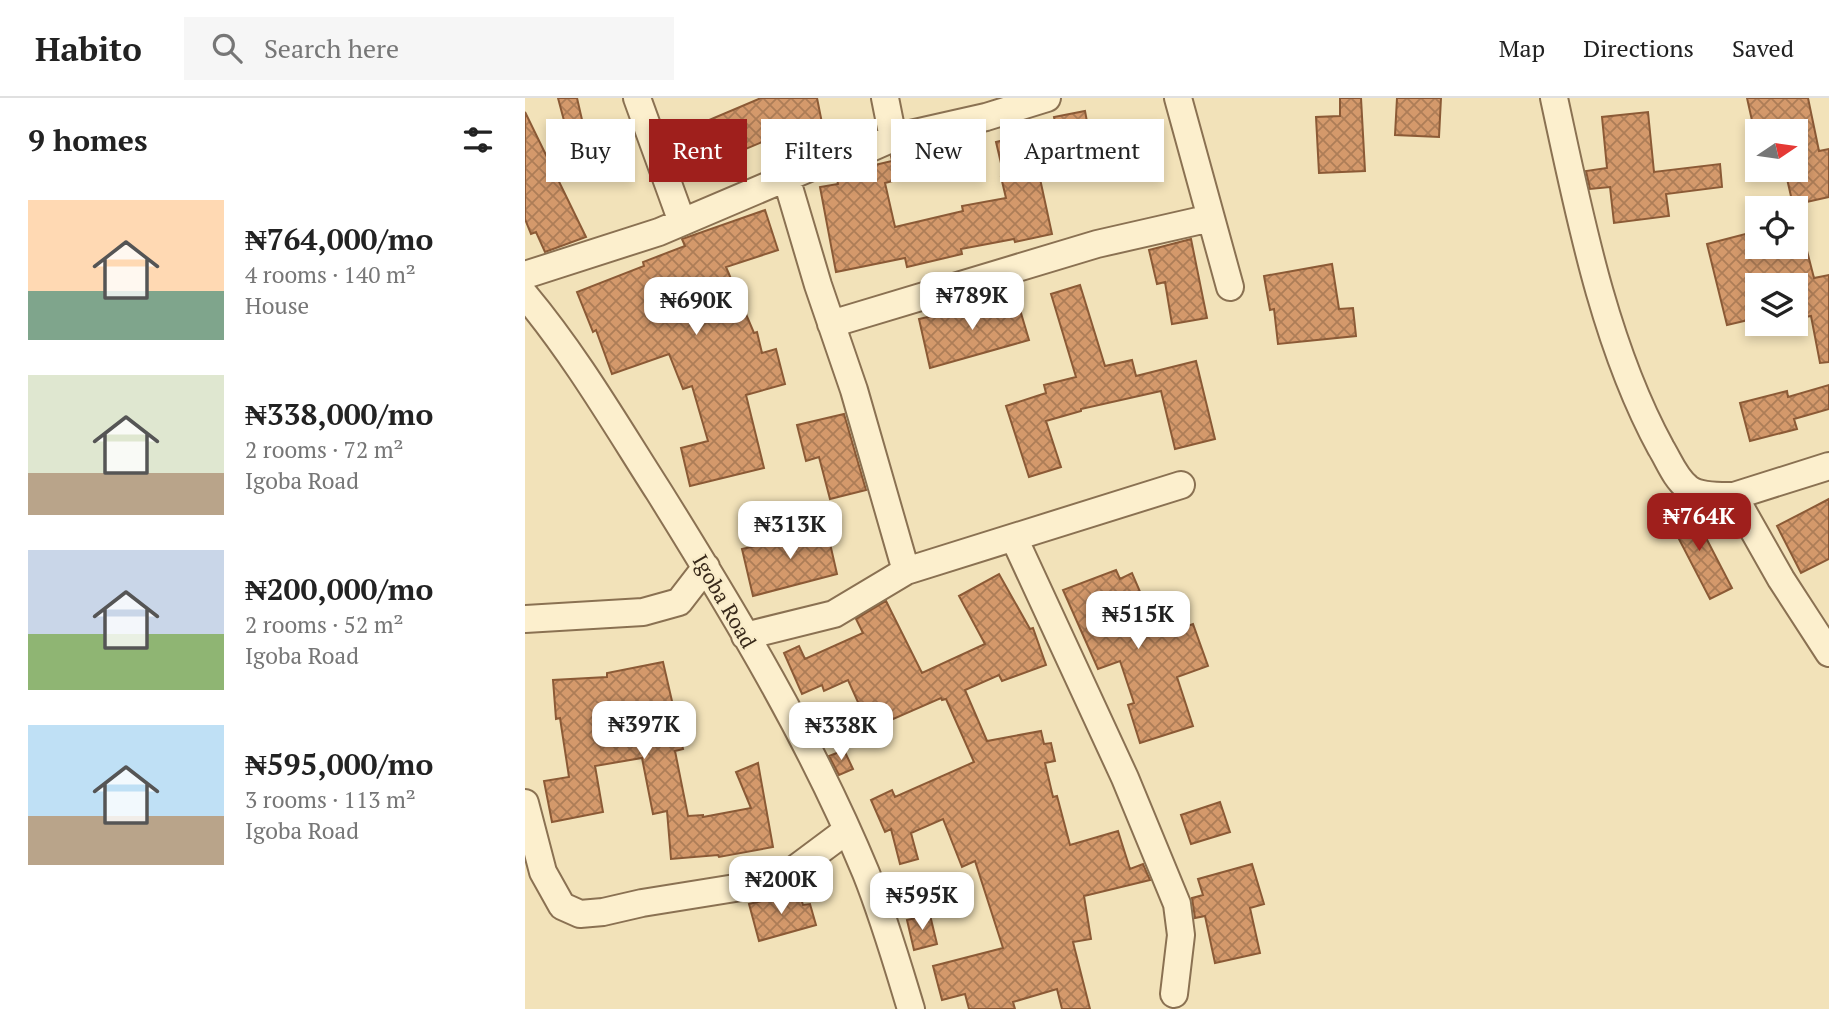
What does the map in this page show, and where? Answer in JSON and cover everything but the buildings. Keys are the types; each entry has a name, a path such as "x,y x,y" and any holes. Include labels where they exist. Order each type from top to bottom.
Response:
{"street":[{"path":"638,98 682,222"},
{"path":"885,98 891,128"},
{"path":"977,119 1047,98"},
{"path":"1178,98 1230,287"},
{"path":"1554,98 1576,200 1606,309 1641,412 1678,477 1689,489 1699,493 1734,496 1829,466"},
{"path":"525,275 659,232 774,182"},
{"path":"788,182 906,571"},
{"path":"831,324 1097,244 1211,218"},
{"name":"Igoba Road","path":"528,304 587,380 706,567 745,636 822,779 846,831 887,928 911,1009"},
{"path":"745,636 834,614 906,571 1181,485"},
{"path":"1734,496 1780,579 1829,653"},
{"path":"1014,538 1125,778 1177,904 1181,935 1174,994"},
{"path":"525,619 643,612 679,602 706,567"},
{"path":"525,803 543,872 562,906 580,914 779,881 846,831"}]}
